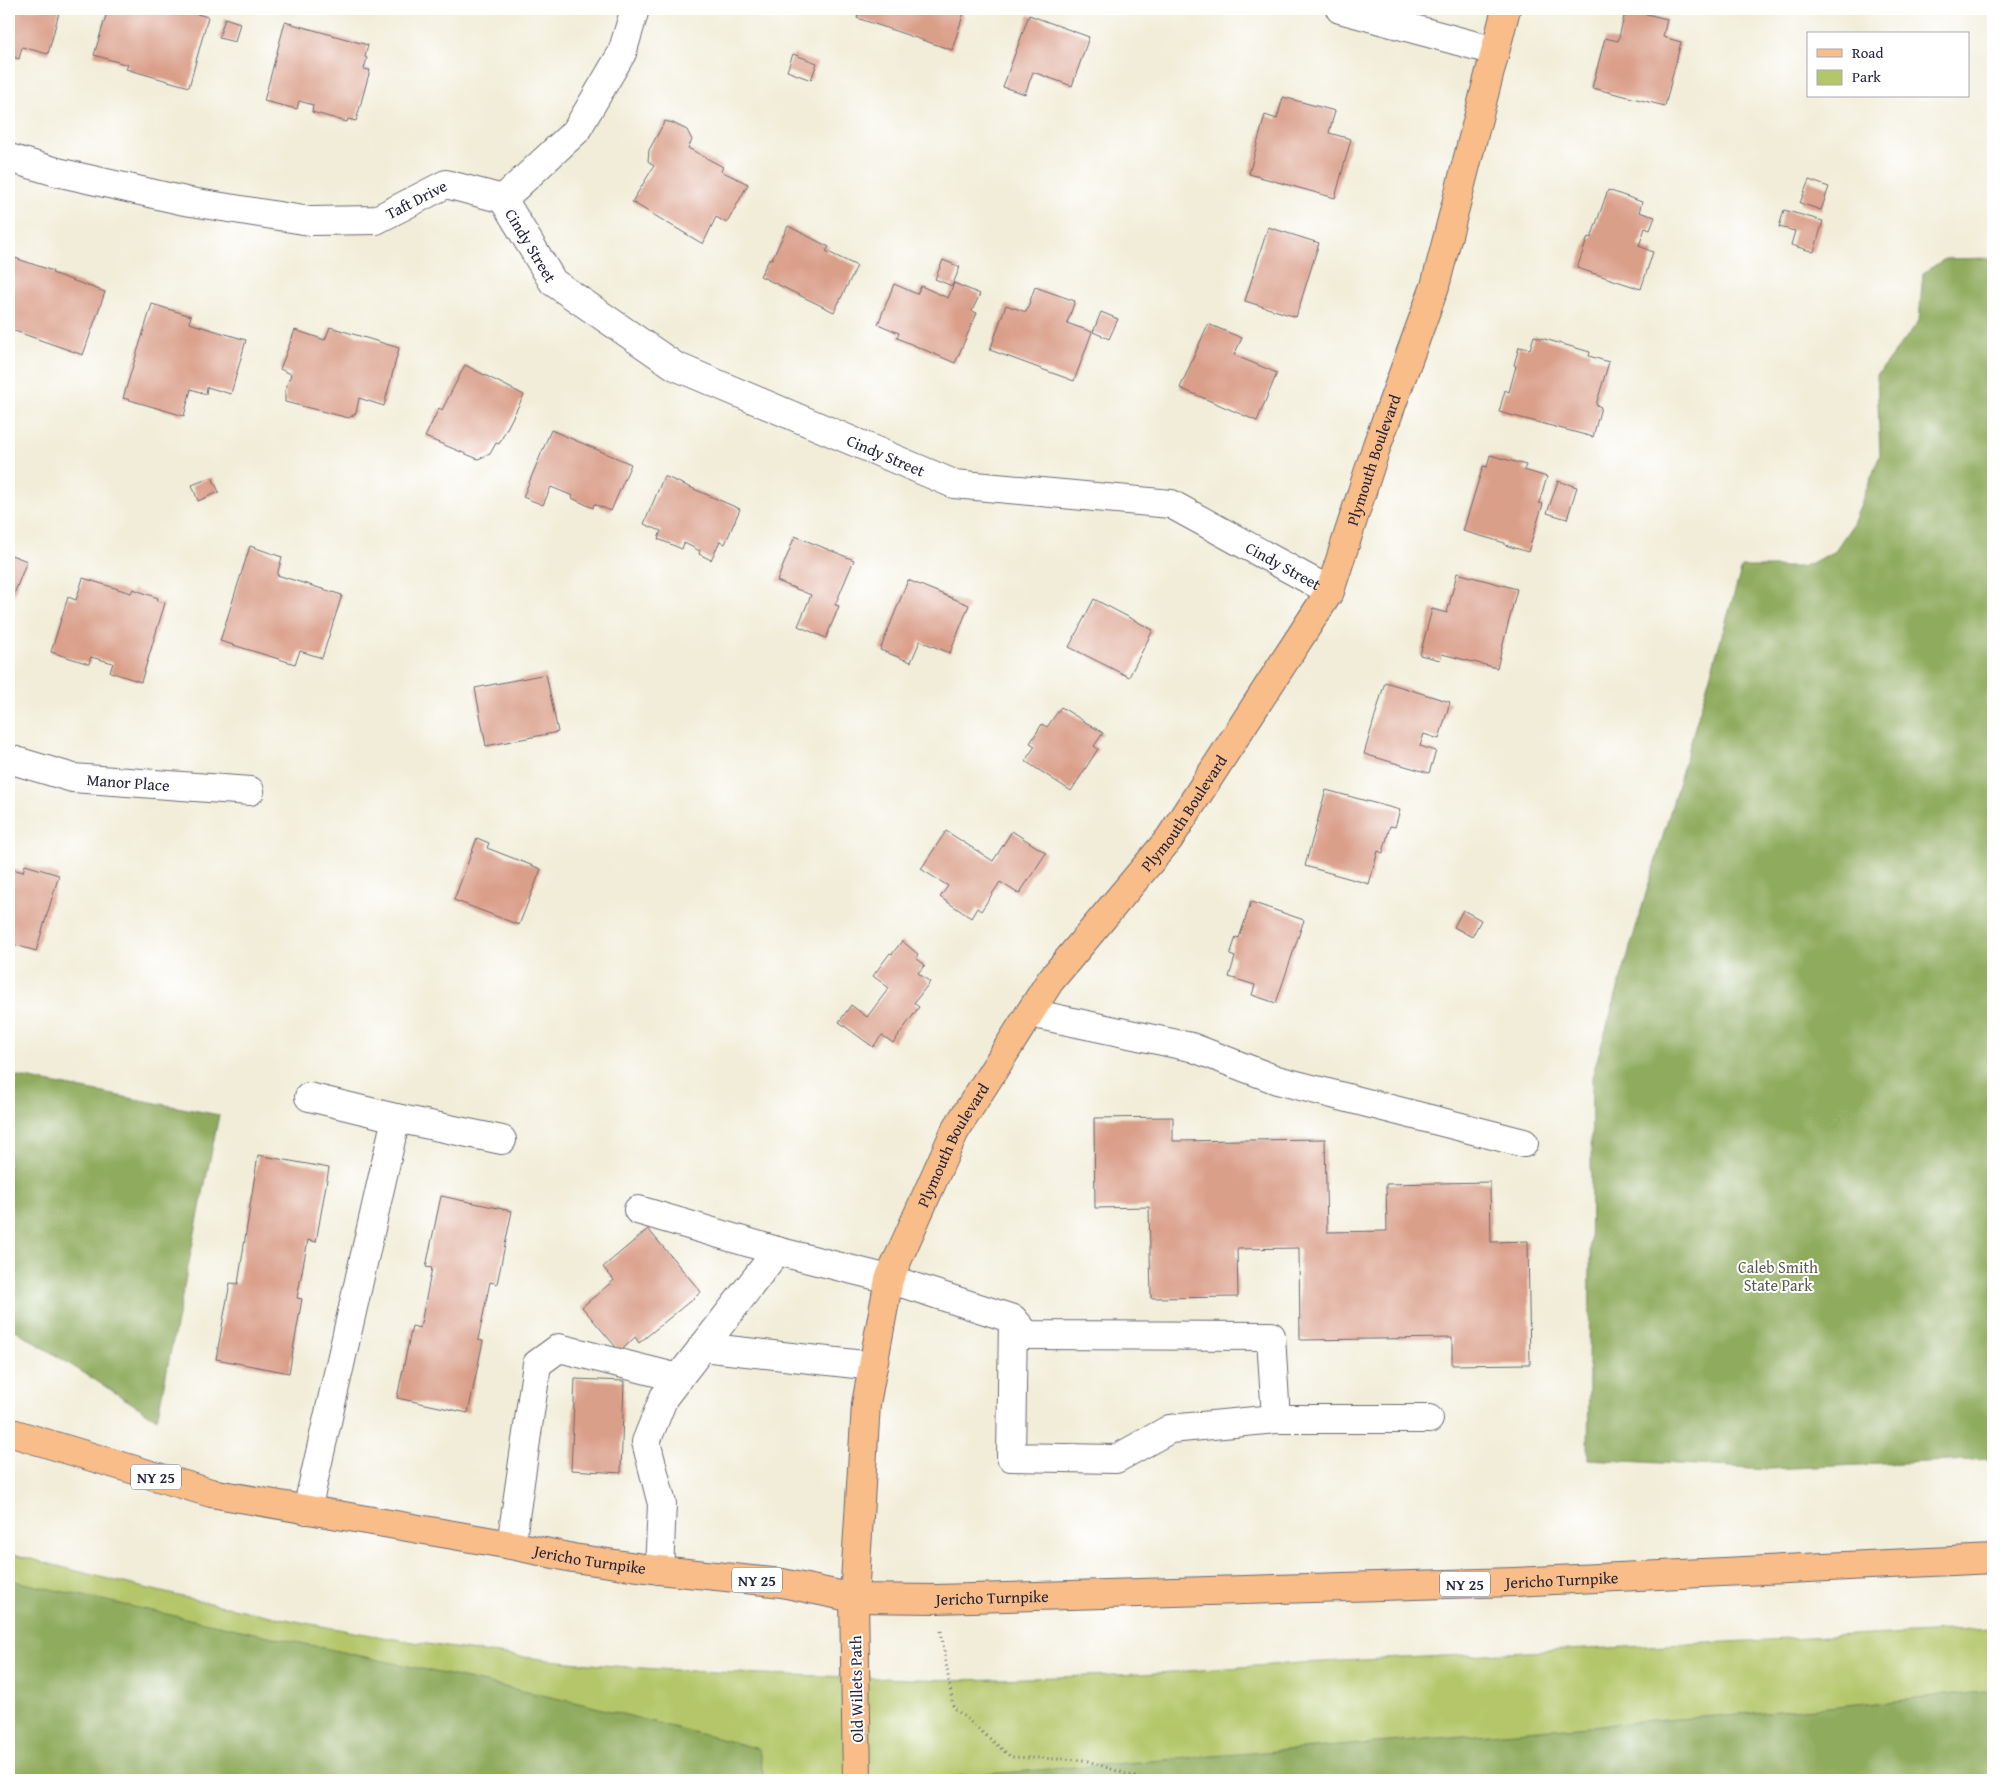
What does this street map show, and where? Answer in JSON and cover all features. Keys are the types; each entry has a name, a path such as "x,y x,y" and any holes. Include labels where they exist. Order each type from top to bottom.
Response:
{"main road":[{"name":"Plymouth Boulevard","path":"854,1598 866,1404 889,1279 956,1131 1050,981 1169,839 1330,591 1377,445 1435,286 1506,9"},
{"name":"Jericho Turnpike","path":"9,1432 211,1493 511,1545 573,1558 659,1570 782,1583 854,1598 936,1600 1524,1582 1993,1559"},
{"name":"Old Willets Path","path":"854,1598 857,1780"}],"street":[{"path":"503,199 576,131 622,53 635,9"},
{"path":"1340,9 1495,51"},
{"name":"Taft Drive","path":"9,158 57,172 185,201 310,221 376,220 446,184 503,199"},
{"name":"Cindy Street","path":"503,199 553,282 675,366 954,484 1171,504 1330,591"},
{"name":"Manor Place","path":"9,759 73,778 250,791"},
{"path":"1030,1013 1191,1047 1277,1080 1524,1143"},
{"path":"309,1097 396,1118 502,1140"},
{"path":"307,1510 396,1118"},
{"path":"638,1210 777,1251 889,1279 1013,1319 1027,1335 1272,1336 1276,1419"},
{"path":"659,1570 662,1504 646,1442 664,1397 777,1251"},
{"path":"1013,1319 1011,1457 1116,1459 1170,1429 1276,1419 1429,1419"},
{"path":"702,1347 873,1366"},
{"path":"511,1545 537,1364 559,1348 679,1378"}],"path":[{"path":"936,1600 953,1706 1011,1757 1085,1760 1144,1780 1246,1776 1249,1780"}],"green space":[{"name":"Caleb Smith State Park","path":"1993,258 1993,1459 1769,1469 1588,1459 1592,1077 1742,567 1802,567 1834,552 1853,524 1880,455 1877,375 1919,321 1923,273 1945,259"},
{"path":"9,1075 219,1115 157,1419 9,1326"},
{"path":"9,1553 209,1603 414,1642 550,1660 651,1669 752,1674 956,1680 1001,1679 1161,1673 1301,1663 1993,1629 1993,1780 9,1780"},
{"path":"9,1580 583,1704 759,1749 764,1780 9,1780"},
{"path":"1993,1690 1993,1780 937,1780 937,1778 1828,1707"}],"building":[{"path":"9,9 60,9 48,54 22,47 19,59 9,56"},
{"path":"108,9 179,9 208,17 189,87 126,69 128,65 94,55"},
{"path":"860,9 965,9 952,50 857,18"},
{"path":"1626,9 1667,19 1663,37 1681,42 1665,106 1592,88 1605,38 1618,41"},
{"path":"1029,15 1089,37 1072,86 1033,72 1025,94 1003,87"},
{"path":"225,18 240,23 235,42 219,38"},
{"path":"285,22 368,45 364,69 370,70 356,121 348,119 347,122 312,112 313,105 299,101 297,109 264,101"},
{"path":"793,54 817,63 811,80 787,71"},
{"path":"1283,97 1335,111 1329,133 1351,139 1335,198 1249,174 1265,115 1277,119"},
{"path":"665,121 687,130 692,140 688,148 723,167 721,171 748,184 727,223 716,217 703,244 632,202 654,166 648,161 649,150"},
{"path":"1809,180 1829,187 1821,210 1800,203"},
{"path":"1608,190 1642,202 1639,212 1655,217 1650,230 1645,228 1639,246 1653,252 1641,289 1577,268 1588,237 1591,238"},
{"path":"1784,210 1823,221 1814,252 1791,245 1795,231 1779,227"},
{"path":"788,226 829,247 826,251 857,266 834,312 760,276 770,258 772,259"},
{"path":"1268,227 1319,243 1296,317 1245,301"},
{"path":"9,256 105,292 83,355 9,329"},
{"path":"943,260 960,267 952,286 935,279"},
{"path":"954,283 980,294 972,311 977,313 955,363 897,338 899,333 878,324 894,284 917,294 921,286 948,298"},
{"path":"1035,287 1075,301 1067,323 1092,332 1074,381 990,350 1006,305 1026,312"},
{"path":"152,304 191,316 189,323 246,340 231,394 207,387 206,394 191,389 184,416 123,398"},
{"path":"1101,312 1118,319 1109,339 1093,332"},
{"path":"1208,324 1242,338 1234,355 1277,373 1257,421 1180,388"},
{"path":"330,327 399,348 384,406 359,398 356,413 349,418 285,402 285,391 291,374 280,369 295,330 325,340"},
{"path":"1534,336 1590,352 1589,356 1609,362 1596,405 1601,407 1593,437 1499,412 1505,390 1509,392 1519,347 1530,349"},
{"path":"465,365 524,395 499,444 496,443 490,454 478,459 425,437 439,408 442,410"},
{"path":"551,430 631,464 611,511 594,504 593,508 572,498 573,496 551,487 543,505 523,497"},
{"path":"1490,455 1526,465 1524,470 1547,477 1539,503 1543,504 1528,552 1463,531 1483,466 1487,467"},
{"path":"664,476 740,509 725,544 720,541 711,560 699,554 700,551 684,543 682,549 658,539 661,531 644,524"},
{"path":"212,477 219,492 198,501 192,485"},
{"path":"1558,481 1577,487 1567,519 1547,513"},
{"path":"795,536 854,560 835,605 839,606 826,638 798,626 811,595 777,581"},
{"path":"250,546 282,557 277,575 342,595 322,658 300,651 295,664 220,641"},
{"path":"9,554 27,561 9,607"},
{"path":"1457,573 1517,589 1497,668 1442,654 1440,660 1420,655 1432,609 1447,613"},
{"path":"83,578 131,593 133,589 158,598 157,601 165,603 141,682 110,672 113,663 91,657 89,664 51,652 68,597 76,600"},
{"path":"908,580 969,605 950,653 920,641 911,662 880,650"},
{"path":"1094,599 1153,630 1129,677 1069,647"},
{"path":"546,674 558,732 486,746 475,688"},
{"path":"1385,682 1450,702 1439,739 1424,734 1420,746 1436,751 1429,773 1364,754"},
{"path":"1061,707 1103,733 1094,746 1098,749 1071,791 1025,761 1035,746 1030,743 1042,724 1047,727"},
{"path":"1326,790 1400,810 1395,827 1390,826 1383,853 1378,851 1369,884 1305,866"},
{"path":"946,831 993,861 1012,831 1046,853 1019,894 1000,882 981,911 977,908 971,918 940,897 948,886 921,869"},
{"path":"477,838 489,843 487,848 541,869 519,925 454,900"},
{"path":"25,865 59,875 36,951 9,943 9,868 23,872"},
{"path":"1251,902 1304,920 1276,1003 1252,995 1255,985 1229,977 1235,957 1230,955 1236,937 1239,938"},
{"path":"1463,910 1481,920 1472,937 1454,927"},
{"path":"902,941 918,954 916,958 925,965 918,973 930,982 914,1003 919,1007 893,1043 882,1035 873,1047 839,1022 851,1005 867,1017 889,988 873,976 890,953 892,954"},
{"path":"1173,1117 1173,1141 1325,1139 1327,1232 1387,1231 1386,1184 1490,1182 1491,1242 1528,1241 1530,1364 1452,1365 1452,1338 1300,1340 1299,1248 1237,1249 1238,1297 1151,1298 1149,1207 1095,1208 1094,1118"},
{"path":"258,1155 329,1168 316,1242 308,1240 297,1298 302,1299 289,1373 216,1359 230,1283 238,1284"},
{"path":"441,1196 512,1211 497,1284 490,1282 478,1340 483,1341 468,1413 397,1398 412,1326 420,1328 432,1268 426,1267"},
{"path":"648,1229 701,1292 639,1343 635,1337 620,1352 582,1307 614,1280 603,1267"},
{"path":"575,1379 624,1381 621,1473 571,1470"}]}
